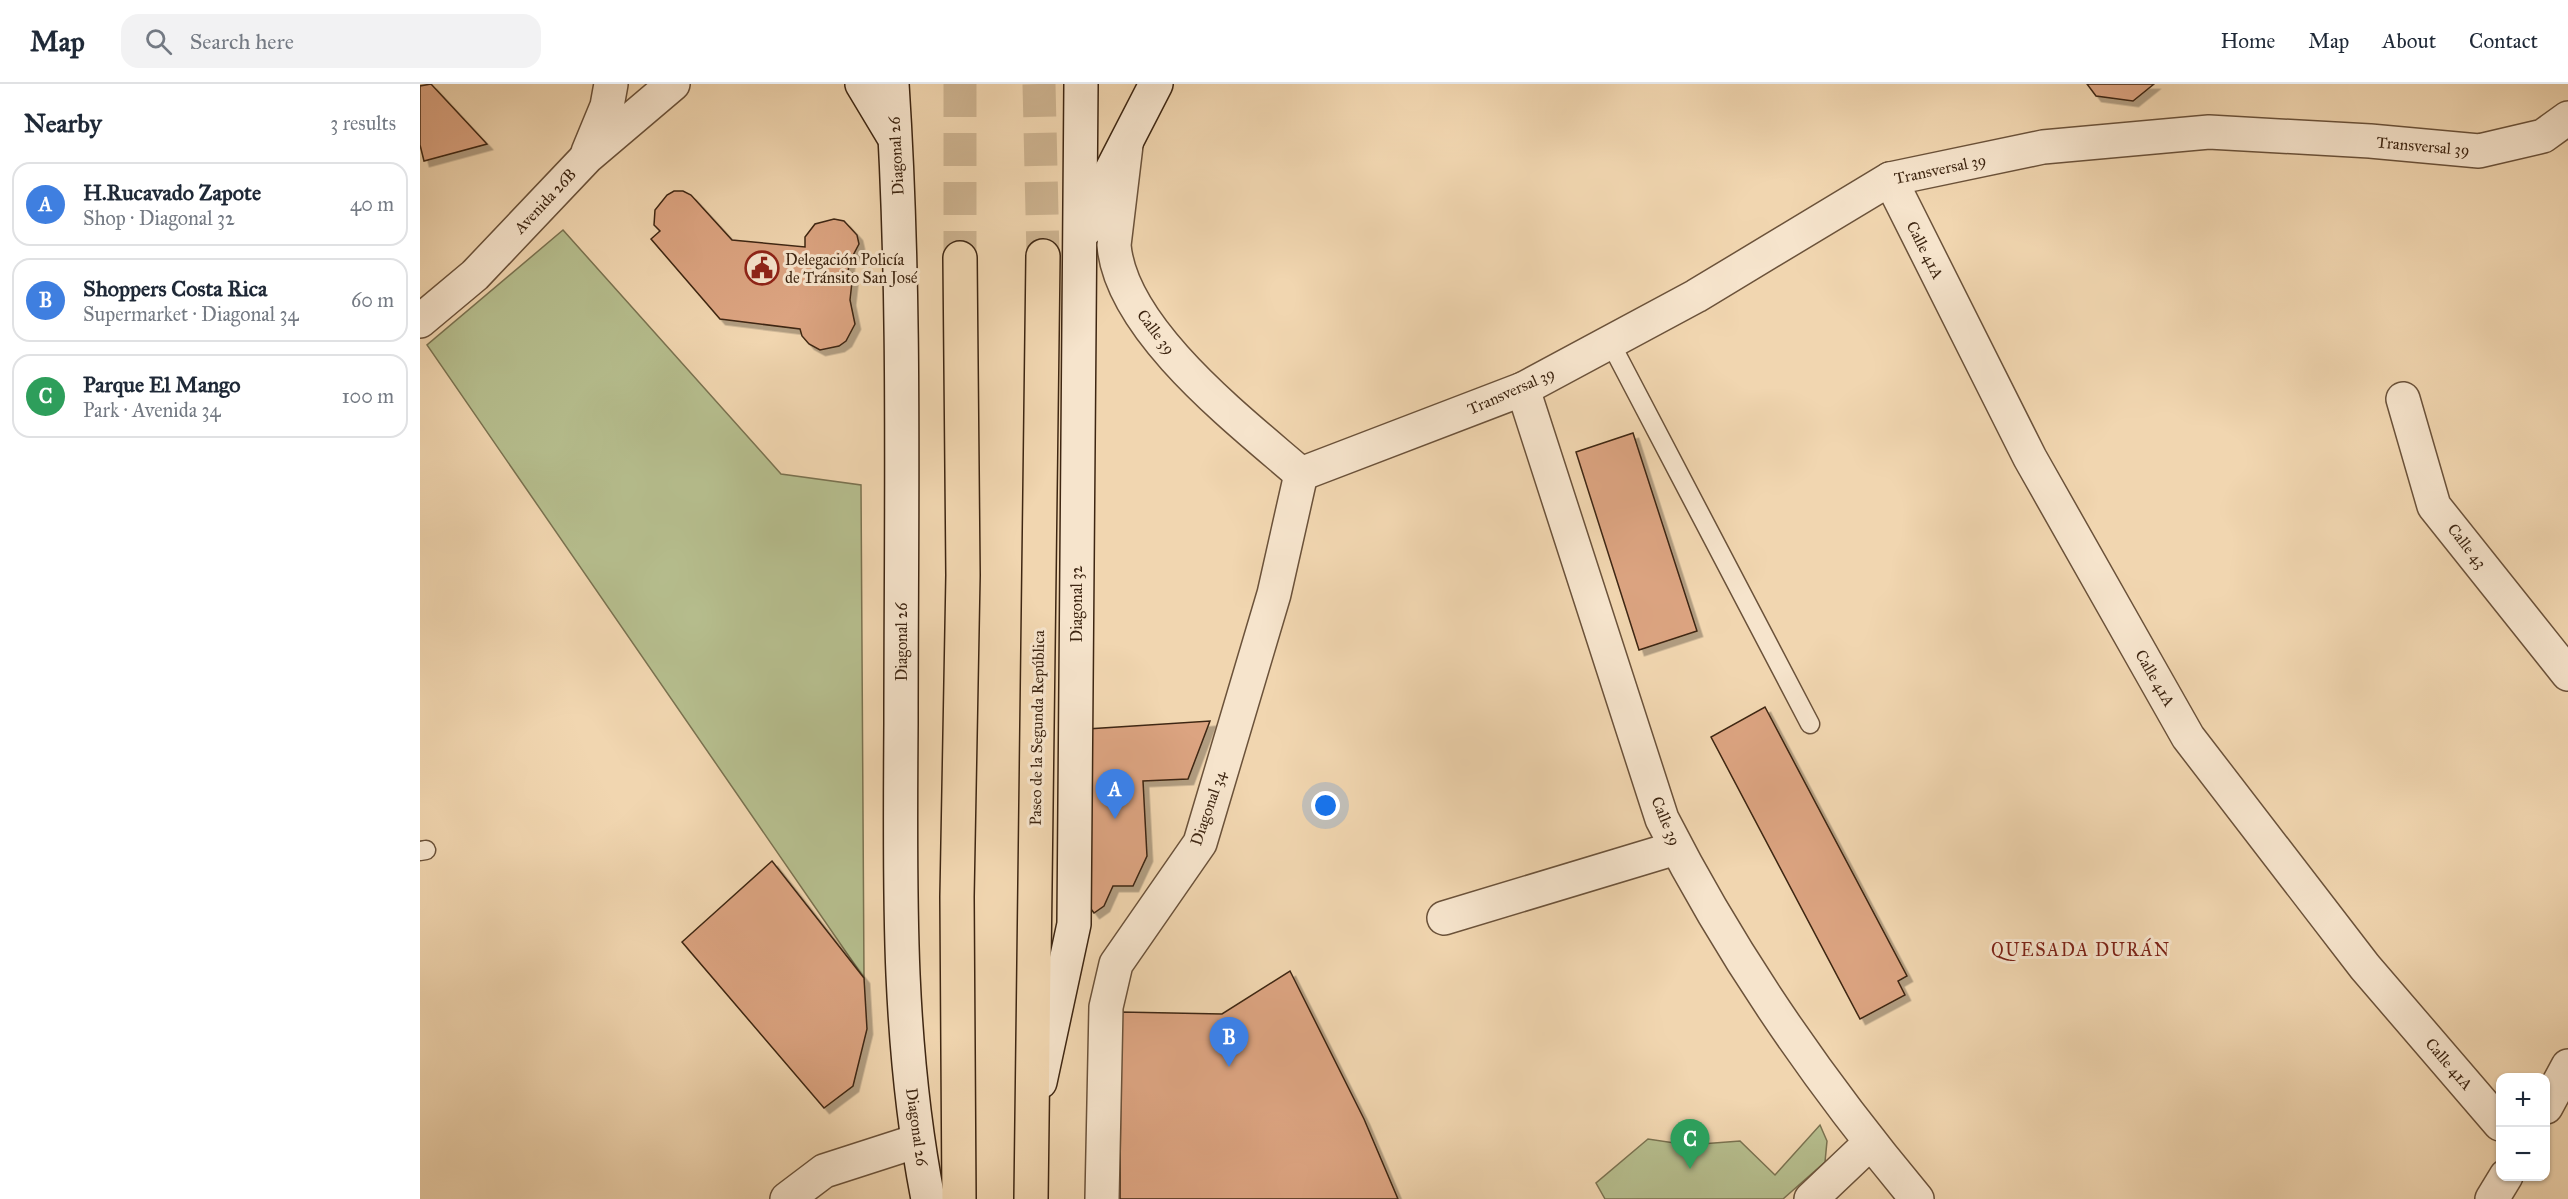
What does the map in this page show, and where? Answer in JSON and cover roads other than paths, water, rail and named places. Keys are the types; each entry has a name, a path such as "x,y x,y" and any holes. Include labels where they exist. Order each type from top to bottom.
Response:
{"highway":[{"name":"Paseo de la Segunda República","path":"1031,1199 1043,256"},
{"path":"959,1199 957,897 963,575 960,258"}],"street":[{"path":"586,157 607,106 612,84"},
{"name":"Avenida 26B","path":"420,321 475,275 586,157 673,84"},
{"path":"862,84 896,141"},
{"name":"Diagonal 26","path":"892,84 902,265 900,951 916,1141 928,1199"},
{"name":"Diagonal 32","path":"1032,1119 1074,924 1081,84"},
{"path":"1078,251 1105,183 1156,84"},
{"name":"Transversal 39","path":"1301,474 1523,389 1696,296 1890,179 2043,147 2209,132 2370,141 2479,151 2543,136 2568,118"},
{"name":"Calle 39","path":"1127,140 1114,245 1115,262 1125,288 1167,349 1203,389 1301,474"},
{"name":"Calle 41A","path":"1890,179 2030,458 2188,737 2365,967 2496,1119"},
{"name":"Calle 39","path":"1523,389 1662,819 1764,996 1870,1143 1917,1199"},
{"name":"Calle 43","path":"2403,399 2434,506 2568,674"},
{"name":"Diagonal 34","path":"1102,1199 1106,1006 1116,964 1200,843 1274,594 1301,474"},
{"path":"1444,918 1677,848"},
{"path":"2550,1100 2568,1066"},
{"path":"787,1199 824,1171 916,1141"},
{"path":"1810,1199 1870,1143"},
{"path":"2492,1199 2503,1181"}],"lane":[{"path":"1610,342 1810,724"}],"tunnel":[{"path":"960,84 960,258"},
{"path":"1039,84 1043,256"}],"place":[{"name":"Delegación Policía de Tránsito San José","path":"762,268"},
{"name":"H.Rucavado Zapote","path":"1115,819"},
{"name":"Shoppers Costa Rica","path":"1229,1067"},
{"name":"Parque El Mango","path":"1690,1169"}],"district":[{"name":"QUESADA DURÁN","path":"2081,950"}]}
